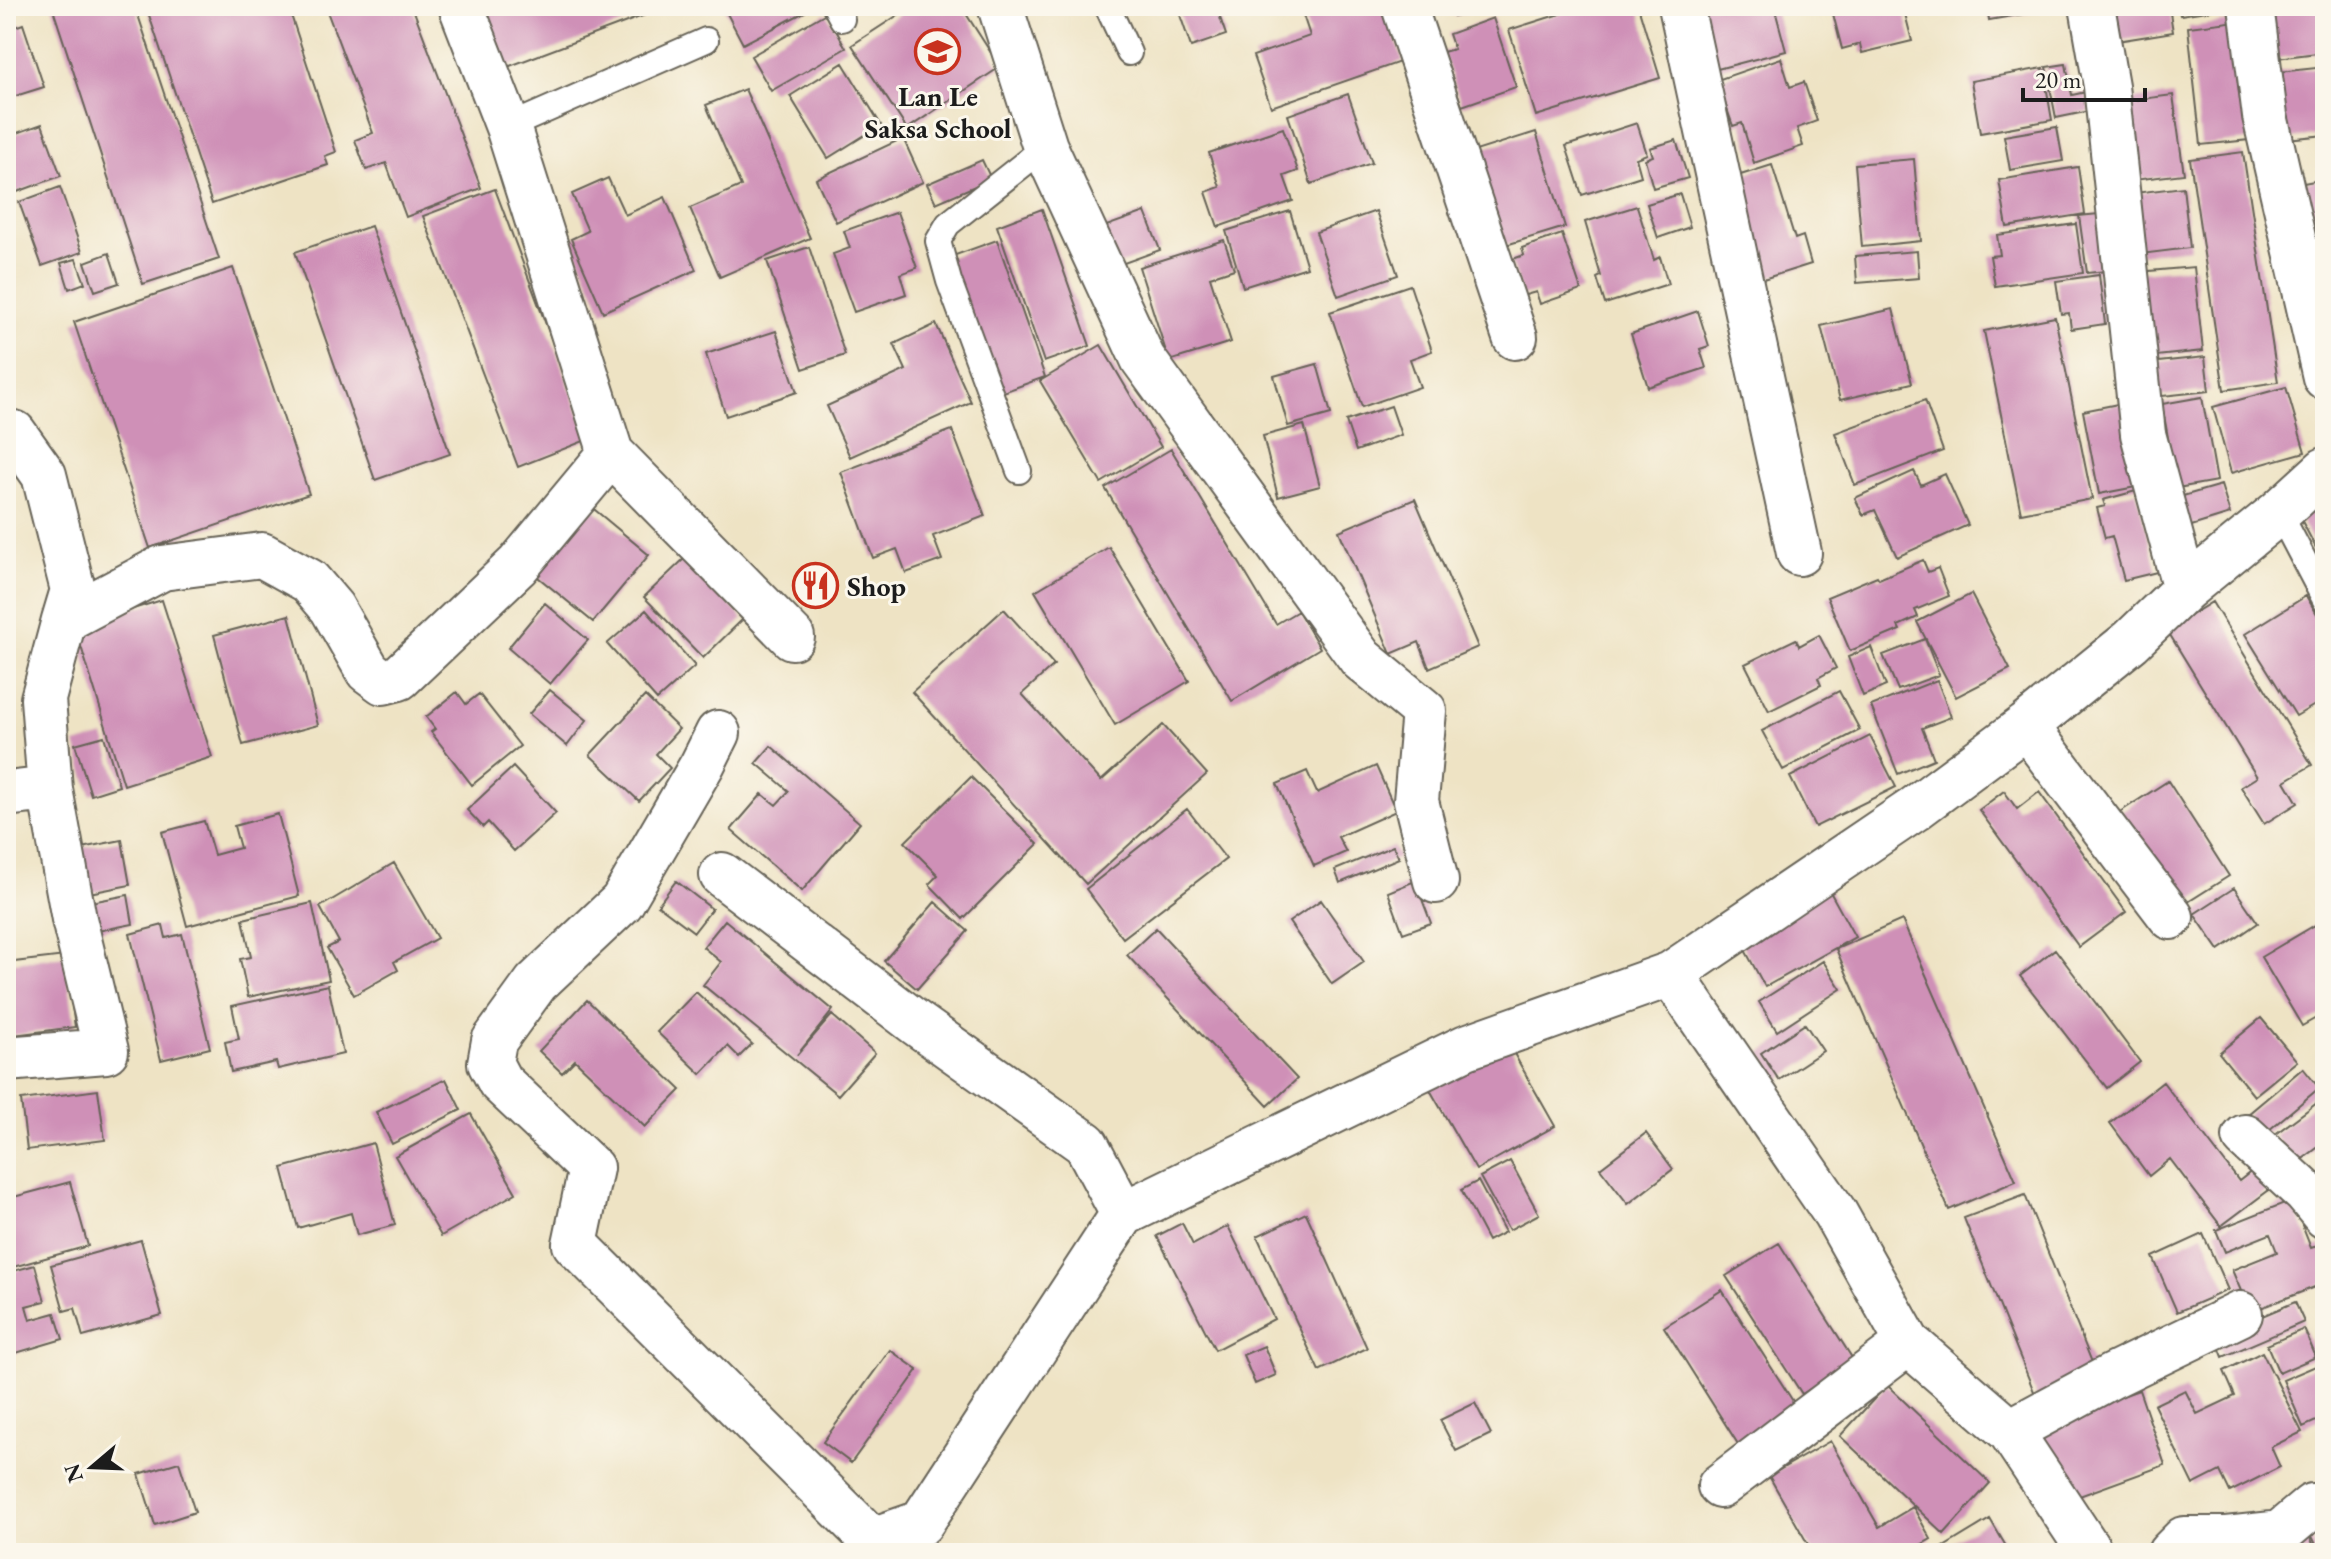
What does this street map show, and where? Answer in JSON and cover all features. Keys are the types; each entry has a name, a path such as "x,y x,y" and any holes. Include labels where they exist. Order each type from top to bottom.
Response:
{"street":[{"path":"461,6 508,127 611,453 792,637"},
{"path":"1000,6 1045,147 1143,359 1361,659 1424,711 1416,801 1436,881"},
{"path":"1404,6 1515,337"},
{"path":"1681,6 1799,553"},
{"path":"2092,6 2106,86 2143,434 2185,589"},
{"path":"2251,6 2265,116 2325,377"},
{"path":"6,434 14,433 44,475 73,590 43,699 50,789 74,919 106,1051 6,1059"},
{"path":"64,620 162,568 262,555 309,581 332,608 368,671 383,682 399,678 518,565 611,453"},
{"path":"718,733 622,902 536,983 494,1041 490,1063 500,1082 591,1168 575,1244 872,1540 921,1523 1123,1214 1466,1047 1671,974 1913,810 2026,726 2131,641 2185,589 2325,470"},
{"path":"2026,726 2171,917"},
{"path":"6,794 50,789"},
{"path":"722,875 916,1023 1086,1144 1123,1214"},
{"path":"1671,974 1835,1213 1908,1343 2010,1431 2091,1553"},
{"path":"2245,1137 2305,1192 2325,1216"},
{"path":"2010,1431 2112,1376 2240,1314"},
{"path":"1720,1486 1908,1343"},
{"path":"2170,1553 2184,1539 2224,1539 2280,1533 2312,1506"}],"lane":[{"path":"1107,6 1129,53"},
{"path":"508,127 706,40"},
{"path":"1019,471 949,281 938,241 948,224 1045,147"},
{"path":"2279,512 2325,600"}],"building":[{"path":"52,6 135,6 219,259 143,284"},
{"path":"146,6 288,6 336,152 325,156 328,165 212,204"},
{"path":"325,6 412,6 481,188 406,217 386,163 366,170 355,140 373,133"},
{"path":"478,6 669,6 502,69"},
{"path":"723,6 816,6 743,44"},
{"path":"912,6 961,6 1000,67 907,129 852,45"},
{"path":"1177,6 1216,6 1226,35 1191,47"},
{"path":"1300,6 1384,6 1403,61 1271,107 1253,56 1310,36"},
{"path":"1451,6 1485,6 1485,7 1454,16"},
{"path":"1585,6 1638,6 1660,78 1536,116 1509,30"},
{"path":"1689,6 1774,6 1786,51 1706,72"},
{"path":"1831,6 1903,6 1912,41 1862,53 1860,44 1842,49"},
{"path":"1987,6 2059,6 2059,8 1989,20"},
{"path":"2111,6 2169,6 2173,32 2117,41"},
{"path":"2178,6 2226,6 2226,8 2180,15"},
{"path":"2263,6 2325,6 2325,52 2270,59"},
{"path":"826,13 846,48 771,91 751,56"},
{"path":"1493,18 1516,87 1462,106 1443,52 1454,49 1449,34"},
{"path":"2237,21 2249,140 2201,145 2188,27"},
{"path":"23,24 44,87 6,99 6,30"},
{"path":"1781,58 1790,87 1804,82 1817,121 1797,128 1803,146 1754,163 1742,123 1733,126 1717,80"},
{"path":"843,63 881,125 828,158 790,96"},
{"path":"2066,64 2072,95 2086,92 2090,111 2056,118 2046,67"},
{"path":"2325,67 2325,135 2276,140 2269,73"},
{"path":"2043,68 2052,120 1980,133 1971,81"},
{"path":"745,89 810,238 720,277 690,208 741,186 706,105"},
{"path":"1348,94 1372,163 1311,184 1288,115"},
{"path":"2173,95 2184,174 2134,180 2124,101"},
{"path":"1637,123 1647,154 1636,158 1641,176 1582,195 1566,146"},
{"path":"42,124 61,176 6,196 6,137"},
{"path":"2057,127 2063,161 2010,170 2004,136"},
{"path":"1283,128 1298,171 1284,176 1293,201 1218,227 1206,192 1220,187 1209,153"},
{"path":"1536,132 1565,227 1506,245 1466,154"},
{"path":"903,138 923,182 836,222 816,179"},
{"path":"1676,140 1688,178 1653,188 1645,159 1653,156 1650,148"},
{"path":"2243,152 2278,382 2224,390 2190,159"},
{"path":"1914,159 1921,241 1862,247 1855,164"},
{"path":"982,160 991,179 936,203 927,184"},
{"path":"1772,165 1795,239 1803,236 1811,264 1760,280 1728,179"},
{"path":"2078,167 2085,214 2007,227 1999,180"},
{"path":"608,178 625,215 665,197 696,270 603,312 571,239 588,231 572,194"},
{"path":"2325,179 2325,222 2307,226 2298,184"},
{"path":"60,187 82,252 42,266 19,202"},
{"path":"2183,187 2190,248 2141,254 2134,193"},
{"path":"495,189 589,439 518,467 423,216"},
{"path":"1680,194 1690,227 1658,238 1647,204"},
{"path":"1637,206 1654,260 1660,257 1668,284 1605,304 1597,278 1601,276 1585,222"},
{"path":"1042,209 1090,346 1044,362 997,226"},
{"path":"1290,211 1307,267 1243,287 1226,231"},
{"path":"1376,211 1398,275 1338,296 1316,232"},
{"path":"897,212 917,268 900,274 906,294 854,312 833,254 850,248 844,231"},
{"path":"1145,212 1160,250 1113,267 1098,229"},
{"path":"2099,214 2106,271 2087,273 2079,216"},
{"path":"2076,224 2083,273 1995,286 1990,256 2000,255 1997,235"},
{"path":"371,226 450,454 375,480 295,252"},
{"path":"1562,234 1581,290 1540,304 1536,292 1522,296 1510,260 1524,255 1522,248"},
{"path":"2325,238 2325,275 2313,279 2304,244"},
{"path":"997,240 1045,377 995,395 947,258"},
{"path":"1224,240 1234,269 1210,277 1231,342 1169,361 1139,267"},
{"path":"809,247 845,355 803,369 767,261"},
{"path":"1917,251 1919,278 1857,283 1855,256"},
{"path":"109,253 119,283 95,291 85,262"},
{"path":"76,259 85,283 69,289 61,263"},
{"path":"2194,267 2203,351 2147,357 2138,272"},
{"path":"233,268 309,494 150,548 74,322"},
{"path":"2099,275 2105,324 2071,329 2069,313 2061,314 2056,281"},
{"path":"1410,285 1432,351 1410,359 1420,387 1362,407 1330,312"},
{"path":"1893,309 1912,383 1840,400 1821,326"},
{"path":"1698,311 1709,346 1700,349 1706,368 1648,387 1631,334"},
{"path":"2055,317 2092,499 2021,513 1984,331"},
{"path":"936,324 971,402 850,457 827,406 906,370 894,344"},
{"path":"776,331 797,392 726,416 706,354"},
{"path":"1101,345 1161,447 1101,483 1040,381"},
{"path":"2205,357 2209,391 2153,397 2149,363"},
{"path":"1317,364 1331,414 1288,426 1274,376"},
{"path":"2286,387 2305,452 2231,473 2213,407"},
{"path":"2202,397 2217,481 2177,488 2162,404"},
{"path":"1925,400 1943,451 1855,485 1835,433"},
{"path":"2123,403 2141,486 2099,494 2083,411"},
{"path":"1391,406 1401,435 1356,451 1346,421"},
{"path":"1304,425 1320,486 1278,497 1263,436"},
{"path":"952,430 985,516 933,536 942,560 906,573 897,549 873,558 841,472"},
{"path":"1171,449 1276,624 1298,611 1320,648 1232,701 1105,488"},
{"path":"1914,471 1921,485 1945,474 1968,525 1897,557 1875,510 1863,515 1855,498"},
{"path":"2221,485 2230,514 2185,528 2176,498"},
{"path":"2136,491 2157,572 2124,580 2112,536 2105,538 2097,508 2105,506 2103,500"},
{"path":"2325,492 2325,565 2295,508"},
{"path":"1415,499 1478,647 1429,668 1419,642 1391,654 1339,531"},
{"path":"589,505 649,555 593,622 533,573"},
{"path":"1109,547 1189,681 1115,725 1035,591"},
{"path":"685,558 743,619 703,658 644,597"},
{"path":"1923,560 1928,572 1938,568 1949,596 1915,610 1918,617 1898,626 1900,630 1850,651 1827,597"},
{"path":"1971,594 2010,669 1956,697 1917,622"},
{"path":"2306,596 2325,627 2325,699 2296,716 2245,634"},
{"path":"162,600 212,757 124,785 75,627"},
{"path":"2212,602 2312,765 2285,781 2298,803 2264,824 2241,787 2257,777 2167,630"},
{"path":"545,603 588,640 550,684 508,648"},
{"path":"1004,609 1054,665 1022,694 1101,781 1163,725 1207,774 1086,884 912,692"},
{"path":"646,610 695,666 657,700 607,644"},
{"path":"289,615 318,725 243,745 214,635"},
{"path":"1819,635 1836,668 1818,678 1821,685 1769,711 1745,664 1796,639 1799,646"},
{"path":"1925,639 1939,675 1898,690 1883,655"},
{"path":"1871,647 1886,686 1863,696 1848,657"},
{"path":"1937,680 1951,717 1922,728 1934,759 1898,774 1871,706"},
{"path":"550,690 587,720 567,746 529,714"},
{"path":"1839,691 1860,730 1783,770 1762,731"},
{"path":"457,692 466,704 479,694 520,746 472,785 431,732 435,729 426,717"},
{"path":"645,696 679,729 656,754 670,768 639,801 590,755"},
{"path":"104,736 119,786 91,795 75,744"},
{"path":"1870,736 1896,787 1815,827 1790,777"},
{"path":"771,746 860,823 802,891 731,830 762,794 776,805 789,791 756,763"},
{"path":"1376,766 1396,811 1338,837 1346,852 1314,866 1277,784 1307,771 1317,793"},
{"path":"513,767 556,813 514,851 488,822 483,827 467,810"},
{"path":"971,777 1038,844 963,919 929,884 938,875 905,842"},
{"path":"2168,781 2229,876 2172,912 2112,817"},
{"path":"2004,791 2017,809 2039,792 2126,912 2079,947 1979,810"},
{"path":"1187,809 1226,859 1123,938 1086,889"},
{"path":"278,814 299,896 187,926 162,832 204,821 214,855 240,848 234,826"},
{"path":"122,840 130,885 84,894 76,849"},
{"path":"1393,846 1399,858 1340,883 1335,870"},
{"path":"394,863 437,938 394,962 398,970 354,995 327,948 339,942 320,907"},
{"path":"676,881 712,909 694,932 658,905"},
{"path":"1415,881 1431,923 1403,933 1388,892"},
{"path":"1828,888 1855,937 1765,987 1738,937"},
{"path":"2234,888 2258,923 2219,950 2194,914"},
{"path":"128,895 133,924 92,932 86,903"},
{"path":"1321,900 1364,962 1332,984 1289,922"},
{"path":"935,902 968,931 917,989 884,961"},
{"path":"312,903 329,980 248,997 240,959 251,957 243,919"},
{"path":"725,920 833,1010 797,1055 832,1015 875,1053 838,1095 703,985 721,962 703,947"},
{"path":"1902,920 2016,1181 1949,1210 1836,949"},
{"path":"163,925 166,938 182,934 210,1048 161,1060 130,934"},
{"path":"2315,925 2325,941 2325,1013 2302,1026 2261,957"},
{"path":"1156,928 1297,1079 1268,1106 1127,955"},
{"path":"2055,949 2140,1062 2107,1088 2020,976"},
{"path":"65,956 75,1027 6,1036 6,963"},
{"path":"1823,961 1841,989 1777,1031 1759,1002"},
{"path":"328,985 343,1054 278,1069 276,1062 231,1072 225,1042 239,1039 232,1006"},
{"path":"696,992 752,1044 739,1057 728,1046 701,1074 657,1032"},
{"path":"587,1000 681,1090 645,1127 575,1060 562,1073 539,1051"},
{"path":"2261,1018 2297,1061 2254,1096 2219,1053"},
{"path":"1805,1024 1823,1051 1779,1080 1761,1053"},
{"path":"1508,1043 1555,1126 1476,1170 1429,1088"},
{"path":"2303,1068 2319,1088 2263,1135 2247,1115"},
{"path":"446,1079 461,1110 392,1144 376,1112"},
{"path":"2163,1082 2239,1181 2253,1170 2269,1190 2221,1226 2170,1159 2149,1176 2110,1123"},
{"path":"98,1090 105,1140 27,1150 21,1100"},
{"path":"2325,1097 2325,1142 2296,1164 2274,1135"},
{"path":"471,1114 516,1193 441,1236 395,1156"},
{"path":"1646,1133 1673,1169 1628,1204 1600,1168"},
{"path":"373,1143 395,1225 357,1235 351,1213 298,1228 282,1168"},
{"path":"1510,1161 1539,1214 1509,1230 1480,1177"},
{"path":"1478,1181 1505,1232 1488,1241 1461,1190"},
{"path":"70,1182 88,1246 6,1269 6,1199"},
{"path":"2025,1195 2097,1375 2037,1399 1964,1218"},
{"path":"2292,1200 2311,1248 2320,1245 2325,1256 2325,1283 2250,1312 2232,1270 2277,1252 2270,1234 2225,1252 2216,1230"},
{"path":"1306,1213 1367,1348 1319,1371 1257,1236"},
{"path":"1182,1223 1193,1245 1228,1226 1274,1319 1215,1350 1157,1236"},
{"path":"2203,1234 2228,1290 2177,1312 2153,1257"},
{"path":"141,1240 162,1315 83,1337 75,1308 64,1311 51,1265"},
{"path":"1779,1243 1854,1361 1802,1394 1726,1276"},
{"path":"35,1265 45,1301 26,1306 30,1320 55,1313 63,1339 6,1356 6,1273"},
{"path":"1722,1290 1796,1406 1738,1444 1664,1327"},
{"path":"2295,1302 2304,1322 2223,1357 2215,1336"},
{"path":"2304,1329 2316,1357 2279,1373 2267,1345"},
{"path":"1264,1346 1276,1375 1255,1384 1243,1355"},
{"path":"890,1350 918,1370 851,1463 823,1442"},
{"path":"2262,1352 2302,1432 2271,1447 2280,1467 2230,1492 2220,1471 2193,1485 2154,1405 2185,1390 2197,1414 2235,1396 2224,1371"},
{"path":"2325,1362 2325,1417 2303,1427 2283,1380"},
{"path":"1887,1385 1990,1483 1944,1534 1840,1436"},
{"path":"2139,1390 2165,1465 2063,1502 2037,1426"},
{"path":"1475,1403 1491,1434 1456,1451 1440,1420"},
{"path":"1830,1441 1879,1527 1913,1507 1931,1539 1906,1553 1813,1553 1769,1476"},
{"path":"179,1462 195,1512 155,1525 139,1474"},
{"path":"1990,1519 2010,1553 1934,1553"},
{"path":"2325,1525 2325,1553 2320,1553 2310,1532"},
{"path":"2310,1537 2317,1553 2274,1553"}],"place":[{"name":"Lan Le Saksa School","path":"938,51"},
{"name":"Shop","path":"816,586"}]}
